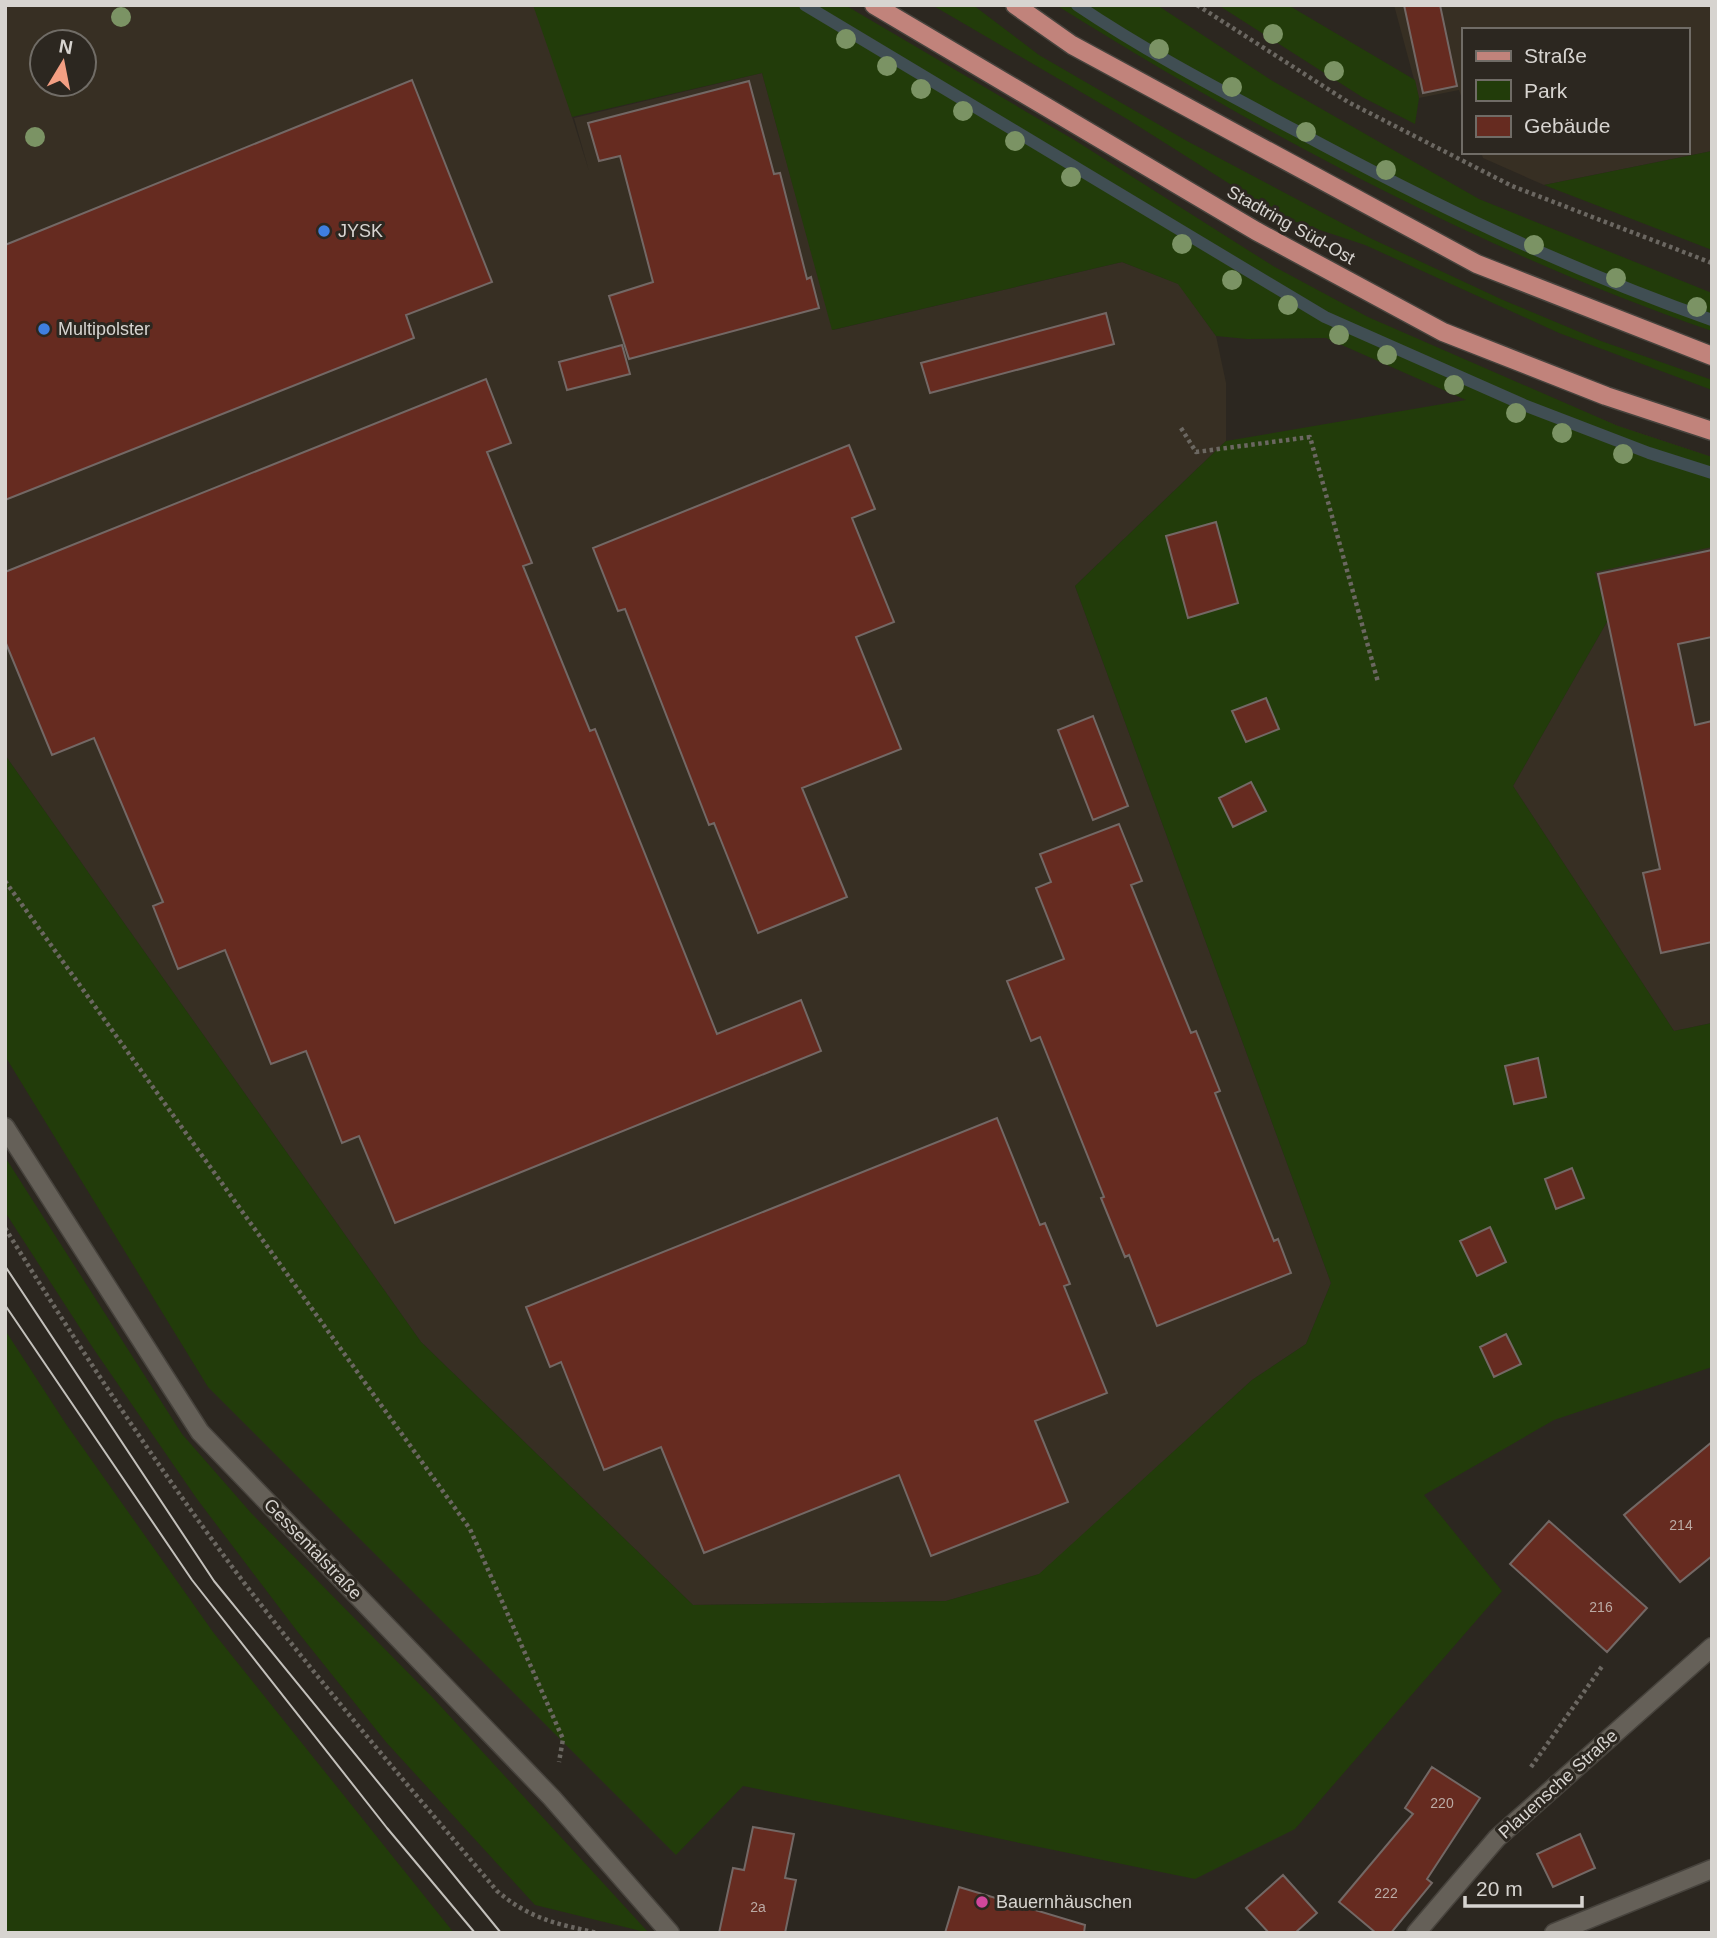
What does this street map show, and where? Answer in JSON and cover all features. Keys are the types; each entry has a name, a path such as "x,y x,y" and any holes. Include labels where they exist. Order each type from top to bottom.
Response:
{"main road":[{"name":"Stadtring Süd-Ost","path":"874,5 1256,231 1443,332 1606,396 1712,431"},
{"path":"1016,5 1072,45 1477,264 1712,356"},
{"name":"Gessentalstraße","path":"5,1127 200,1432 552,1798 670,1933"},
{"name":"Plauensche Straße","path":"1416,1933 1497,1838 1712,1647"},
{"path":"1554,1933 1712,1869"}],"path":[{"path":"1197,5 1348,102 1512,186 1712,263"},
{"path":"1181,428 1196,452 1310,437 1378,682"},
{"path":"5,881 470,1529 563,1739 552,1798"},
{"path":"5,1228 124,1411 244,1583 362,1731 497,1891 520,1910 544,1921 598,1933"},
{"path":"1526,1773 1603,1665"}],"shaded area":[{"path":"5,5 537,5 589,171 574,118 762,73 833,330 1122,262 1179,284 1216,336 1226,383 1226,441 1075,586 1331,1283 1306,1344 1252,1380 1040,1574 946,1601 693,1605 421,1342 5,755"},
{"path":"1394,5 1712,5 1712,151 1544,185 1483,158 1482,154 1689,154 1689,28 1462,28 1462,99 1459,90 1419,98"},
{"path":"1481,368 1618,426 1712,457 1712,1023 1674,1031 1513,786 1608,620 1511,632 1467,400"}],"green space":[{"path":"533,5 845,5 1076,141 1273,266 1368,317 1618,426 1712,457 1712,547 1595,572 1608,620 1513,786 1674,1031 1712,1023 1712,1367 1554,1420 1424,1495 1502,1591 1295,1829 1195,1879 743,1786 676,1855 208,1387 5,1056 5,755 421,1342 693,1605 946,1601 1039,1574 1252,1380 1306,1344 1331,1283 1075,586 1226,441 1466,400 1326,338 1247,339 1216,336 1178,284 1122,262 832,330 762,73 572,117"},
{"path":"932,5 973,5 1039,55 1187,141 1370,238 1503,300 1601,341 1712,380 1712,390 1559,333 1365,245 1296,222 1271,210 1127,119"},
{"path":"1056,5 1157,5 1271,80 1479,199 1712,293 1712,331 1541,264 1375,186 1213,99"},
{"path":"1218,5 1288,5 1415,80 1419,98 1415,124 1362,97"},
{"path":"1712,151 1712,250 1544,185"},
{"path":"5,1157 182,1434 252,1514 434,1699 649,1933 535,1905 386,1742 297,1631 197,1499 93,1348 5,1212"},
{"path":"5,1330 66,1424 213,1632 454,1933 5,1933"}],"building":[{"path":"1404,5 1440,5 1457,86 1423,93"},
{"path":"412,80 492,282 406,315 414,338 5,500 5,245"},
{"path":"749,81 774,174 780,173 807,279 811,277 819,308 629,359 609,296 653,282 620,156 599,161 588,123"},
{"path":"1106,313 1114,344 930,393 921,363"},
{"path":"622,345 630,374 567,390 559,362"},
{"path":"486,379 511,443 487,452 532,563 523,566 590,731 595,729 717,1034 801,1000 821,1051 395,1223 359,1136 342,1143 306,1051 271,1064 225,950 178,969 153,906 163,902 94,738 52,755 5,641 5,572"},
{"path":"849,445 875,509 852,518 894,622 856,637 901,749 802,788 847,897 758,933 714,823 709,825 625,609 618,611 593,548"},
{"path":"1216,522 1238,603 1188,618 1166,536"},
{"path":"1712,550 1712,637 1678,644 1695,725 1712,721 1712,942 1661,953 1643,873 1660,869 1598,574"},
{"path":"1266,698 1279,729 1246,742 1232,711"},
{"path":"1093,716 1128,806 1093,820 1058,730"},
{"path":"1251,782 1266,811 1233,827 1219,798"},
{"path":"1119,824 1142,881 1131,885 1191,1033 1196,1031 1220,1091 1215,1093 1274,1241 1278,1239 1291,1273 1157,1326 1129,1255 1125,1257 1101,1198 1104,1197 1040,1037 1031,1041 1007,981 1064,959 1036,888 1051,882 1040,854"},
{"path":"1538,1058 1546,1097 1514,1104 1505,1066"},
{"path":"997,1118 1040,1225 1045,1223 1070,1284 1064,1286 1107,1393 1035,1421 1068,1502 931,1556 899,1475 704,1553 661,1447 604,1470 561,1362 550,1367 526,1307"},
{"path":"1572,1168 1584,1198 1556,1209 1545,1179"},
{"path":"1490,1227 1506,1262 1477,1276 1460,1241"},
{"path":"1506,1334 1521,1364 1494,1377 1480,1347"},
{"path":"1712,1442 1712,1556 1680,1582 1624,1515"},
{"path":"1549,1521 1647,1608 1607,1652 1510,1564"},
{"path":"1432,1767 1480,1798 1427,1879 1432,1883 1391,1933 1376,1933 1339,1902 1413,1814 1405,1808"},
{"path":"753,1827 794,1834 785,1878 796,1880 785,1933 719,1933 733,1868 744,1870"},
{"path":"1580,1834 1595,1868 1553,1887 1537,1854"},
{"path":"1283,1875 1317,1913 1295,1933 1269,1933 1246,1908"},
{"name":"Bauernhäuschen","path":"959,1887 1085,1925 1084,1933 945,1933"}],"waterway":[{"path":"805,5 1325,317 1524,405 1649,453 1712,473"},
{"path":"1077,5 1211,85 1446,208 1604,279 1712,320"}],"tram line":[{"path":"5,1266 214,1581 501,1933"},
{"path":"5,1305 192,1580 387,1828 475,1933"}],"place":[{"name":"JYSK","path":"324,231"},
{"name":"Multipolster","path":"44,329"},
{"name":"Bauernhäuschen","path":"982,1902"}]}
